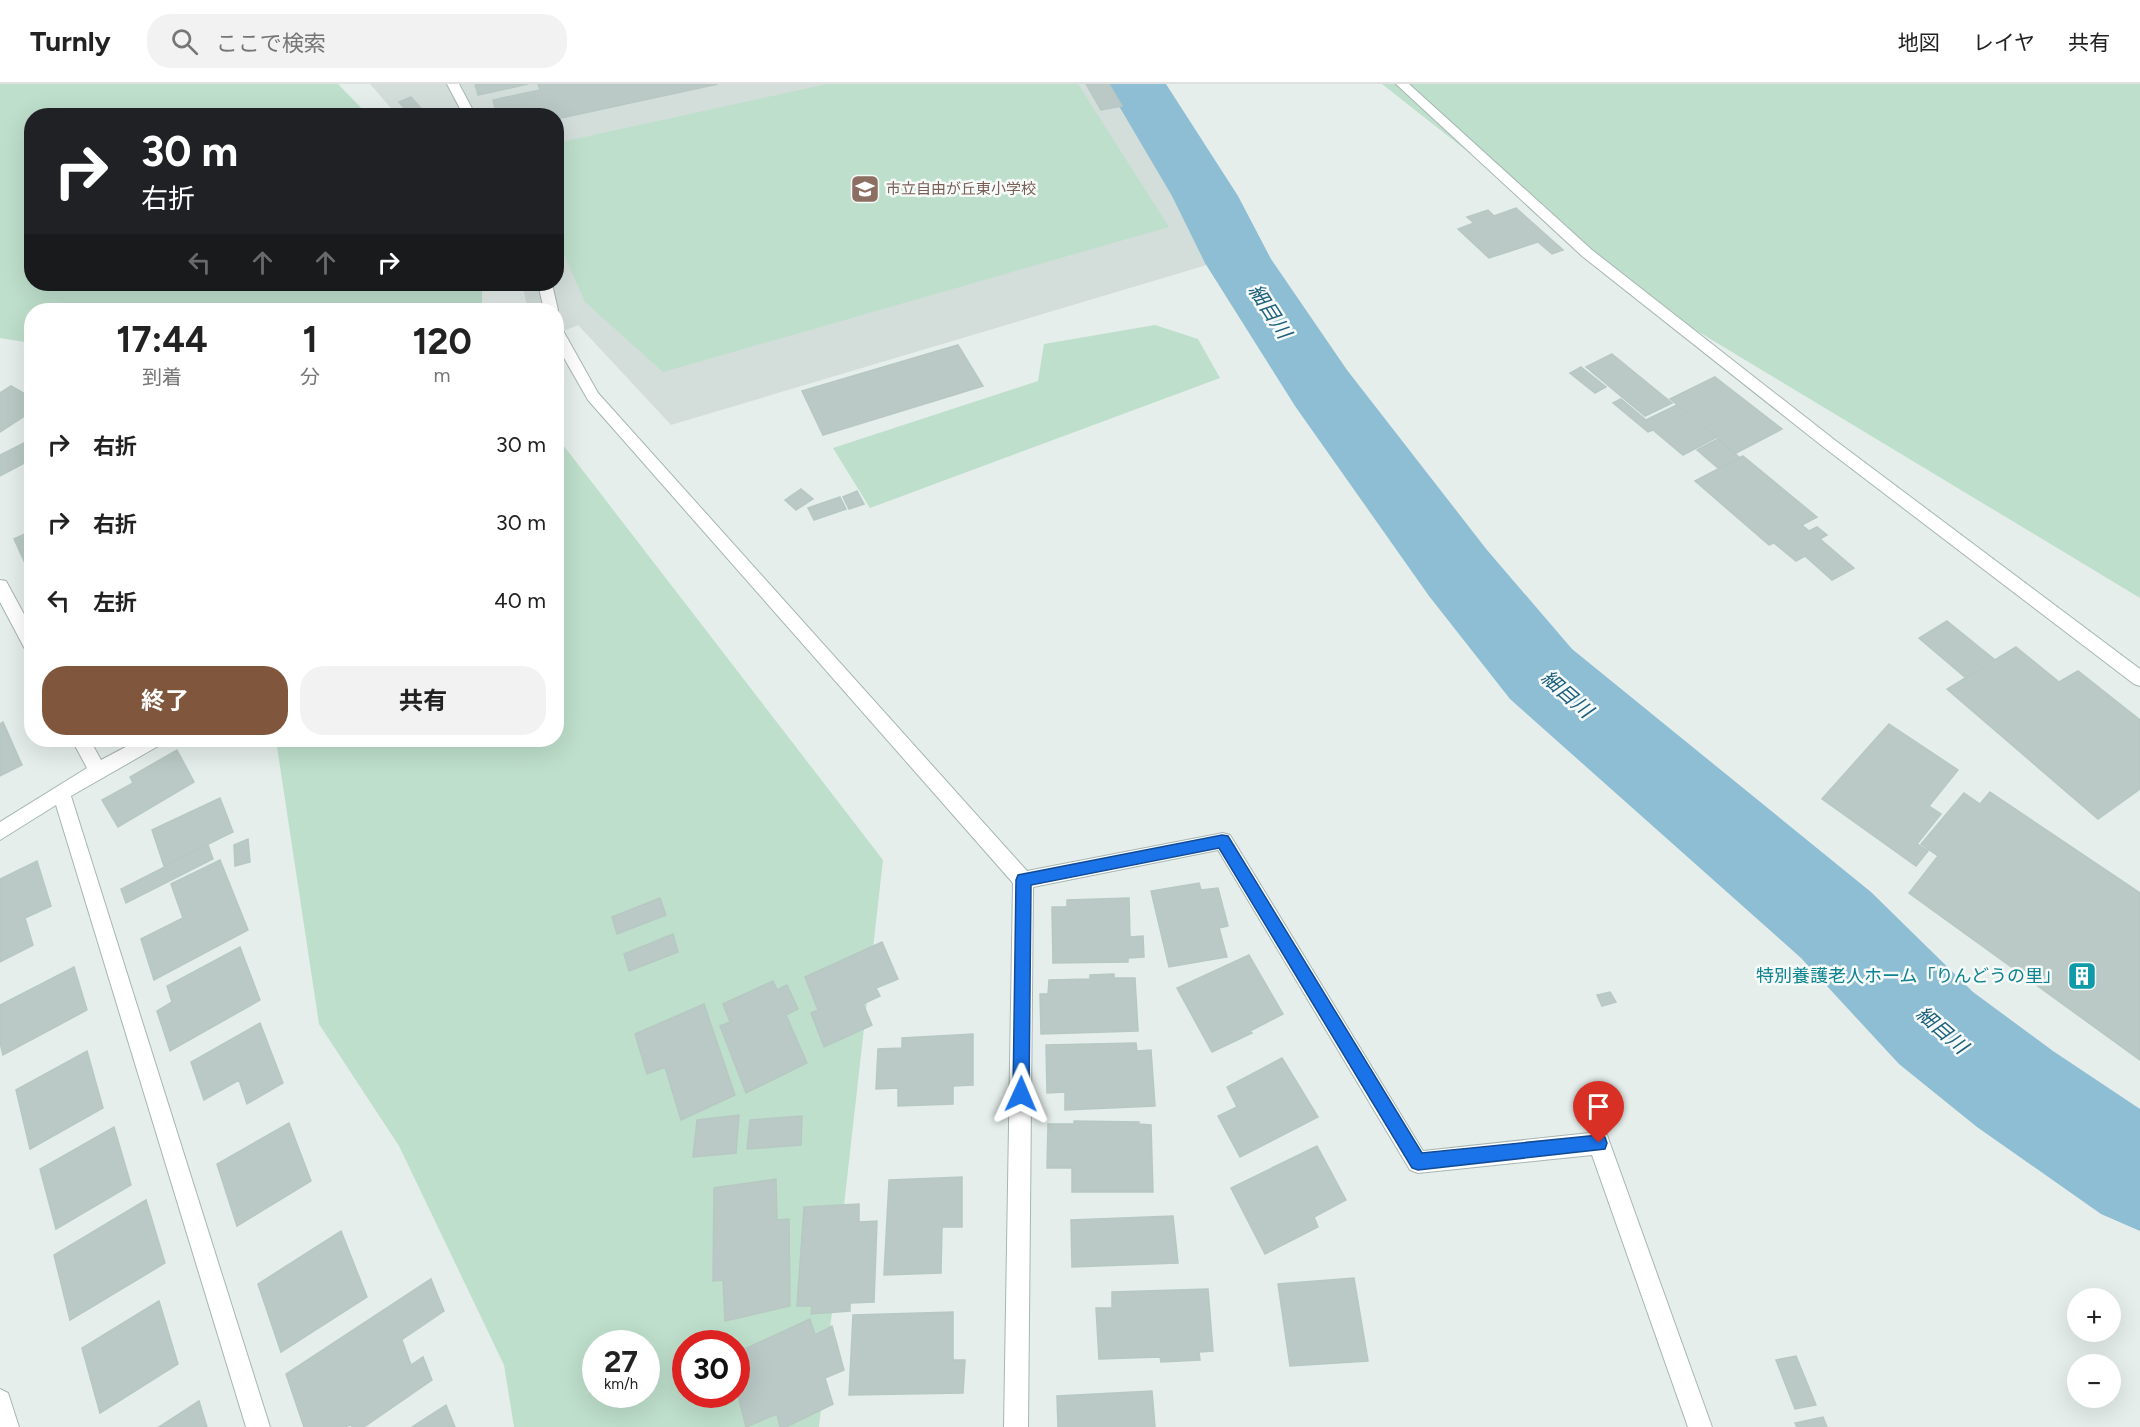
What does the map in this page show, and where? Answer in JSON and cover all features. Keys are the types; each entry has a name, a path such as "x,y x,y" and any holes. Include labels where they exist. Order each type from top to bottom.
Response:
{"street":[{"path":"453,84 466,108"},
{"path":"1402,84 1587,253 1831,445 2140,679"},
{"path":"564,344 593,396 1023,880 1016,1427"},
{"path":"0,586 24,631"},
{"path":"85,747 97,770"},
{"path":"0,832 97,770 141,747"},
{"path":"61,792 258,1427"},
{"path":"1023,880 1222,841 1418,1162 1599,1143 1700,1427"},
{"path":"0,1401 7,1427"}],"shaded area":[{"name":"市立自由が丘東小学校","path":"370,84 1110,84 1217,262 671,425 578,325 564,331 564,303 526,303 524,291 564,291 564,108 391,108"}],"green space":[{"path":"0,84 338,84 361,108 24,108 24,291 482,291 482,303 24,303 24,342 0,338"},
{"name":"市立自由が丘東小学校","path":"827,84 1078,84 1169,227 663,372 585,302 564,255 564,141"},
{"path":"1382,84 2140,84 2140,598 1689,326"},
{"path":"1155,325 1198,339 1220,378 870,508 833,448 1038,381 1044,344"},
{"path":"564,446 883,860 819,1427 514,1427 504,1365 399,1146 319,1024 277,747 564,747"}],"building":[{"path":"475,84 528,84 478,95"},
{"path":"538,84 568,84 540,90"},
{"path":"568,84 718,84 564,117 564,108 495,108 493,100"},
{"path":"1086,84 1109,84 1122,106 1101,110"},
{"path":"411,97 421,108 404,108 399,102"},
{"path":"1516,208 1563,250 1552,254 1538,242 1489,258 1458,229 1474,223 1467,217 1488,210 1494,216"},
{"path":"958,345 983,386 823,435 802,391"},
{"path":"1612,354 1672,403 1645,416 1586,367"},
{"path":"1581,367 1606,387 1595,393 1570,373"},
{"path":"1715,377 1782,429 1736,453 1670,399"},
{"path":"11,386 24,393 24,416 0,432 0,393"},
{"path":"1621,399 1646,420 1677,405 1717,437 1683,455 1653,430 1648,432 1613,403"},
{"path":"1718,439 1740,458 1718,468 1697,450"},
{"path":"24,443 24,463 0,476 0,455"},
{"path":"1743,456 1817,517 1802,525 1809,531 1817,527 1827,535 1820,539 1854,568 1832,580 1805,556 1796,561 1774,543 1769,545 1695,481"},
{"path":"801,489 813,499 796,510 785,500"},
{"path":"857,491 864,504 849,509 843,497"},
{"path":"840,497 846,509 814,520 808,508"},
{"path":"24,535 24,561 14,539"},
{"path":"1947,621 1995,660 1966,678 1919,638"},
{"path":"2016,647 2059,682 2078,671 2140,720 2140,789 2098,819 1947,689"},
{"path":"3,722 22,765 0,776 0,724"},
{"path":"1889,724 1958,770 1929,806 1941,814 1917,844 1928,851 1916,866 1822,799"},
{"path":"177,750 194,782 118,827 102,800 133,783 130,777"},
{"name":"特別養護老人ホーム「りんどうの里」","path":"1990,792 2140,893 2140,1060 1909,893 1938,856 1921,844 1964,793 1980,804"},
{"path":"220,798 233,832 164,866 152,830"},
{"path":"248,839 250,862 235,866 234,845"},
{"path":"208,845 213,859 126,903 121,889"},
{"path":"220,860 248,930 154,980 141,939 183,918 171,884"},
{"path":"37,861 51,906 25,918 33,945 0,962 0,879"},
{"path":"1199,883 1201,890 1218,888 1228,926 1219,928 1227,957 1169,967 1151,891"},
{"path":"660,898 666,915 617,934 612,917"},
{"path":"1129,898 1130,937 1143,936 1144,957 1128,958 1128,962 1053,963 1052,907 1067,907 1067,900"},
{"path":"673,934 678,952 629,971 624,954"},
{"path":"882,942 898,979 876,988 880,996 863,1004 872,1025 824,1047 811,1013 818,1010 805,977"},
{"path":"240,947 260,1000 170,1051 157,1011 172,1002 167,986"},
{"path":"1249,955 1283,1014 1250,1031 1252,1033 1212,1052 1177,988"},
{"path":"74,967 87,1010 3,1055 0,1043 0,1005"},
{"path":"1114,974 1114,978 1135,978 1138,1031 1041,1034 1040,994 1048,994 1049,980 1090,979 1090,975"},
{"path":"773,981 777,990 787,985 798,1009 786,1015 807,1063 746,1093 720,1026 730,1022 723,1004"},
{"path":"1610,992 1616,1002 1602,1006 1597,995"},
{"path":"704,1004 735,1095 681,1120 665,1067 647,1074 635,1034"},
{"path":"260,1023 283,1083 247,1104 239,1080 204,1100 191,1062"},
{"path":"973,1034 973,1085 953,1086 953,1104 898,1106 898,1088 876,1089 878,1049 902,1048 902,1038"},
{"path":"1136,1043 1137,1051 1151,1050 1155,1106 1065,1110 1065,1092 1047,1093 1046,1045"},
{"path":"87,1051 103,1108 30,1149 16,1090"},
{"path":"1282,1058 1318,1117 1240,1157 1218,1116 1237,1107 1227,1087"},
{"path":"739,1115 736,1153 693,1157 697,1120"},
{"path":"802,1116 801,1145 747,1149 750,1120"},
{"path":"1074,1121 1139,1122 1139,1124 1151,1125 1153,1192 1072,1192 1072,1168 1047,1168 1048,1124 1074,1124"},
{"path":"289,1123 311,1181 237,1226 217,1164"},
{"path":"114,1127 131,1185 56,1229 40,1169"},
{"path":"1317,1146 1346,1200 1314,1217 1318,1227 1265,1254 1231,1188"},
{"path":"962,1177 962,1227 942,1227 941,1273 884,1275 889,1180"},
{"path":"776,1179 777,1220 789,1219 790,1306 725,1321 723,1280 713,1281 714,1188"},
{"path":"146,1200 165,1263 70,1320 54,1255"},
{"path":"859,1204 859,1222 877,1221 874,1302 850,1303 850,1311 811,1314 812,1306 797,1306 804,1207"},
{"path":"1173,1216 1178,1263 1072,1267 1071,1220"},
{"path":"341,1231 367,1297 281,1352 258,1284"},
{"path":"1354,1278 1368,1361 1290,1366 1278,1284"},
{"path":"431,1279 444,1311 397,1343 402,1340 411,1365 423,1357 432,1380 364,1427 352,1427 351,1424 346,1427 304,1427 286,1374"},
{"path":"1208,1289 1213,1351 1199,1352 1200,1360 1161,1362 1160,1357 1099,1359 1096,1308 1112,1308 1112,1292"},
{"path":"159,1301 178,1364 100,1413 82,1348"},
{"path":"953,1312 953,1360 965,1360 963,1393 849,1395 853,1315"},
{"path":"810,1319 815,1335 832,1326 844,1370 825,1378 833,1404 786,1427 780,1427 777,1414 746,1427 741,1408 750,1408 750,1347"},
{"path":"1796,1356 1816,1405 1795,1409 1776,1360"},
{"path":"1152,1391 1155,1427 1058,1427 1057,1396"},
{"path":"199,1401 207,1427 159,1427"},
{"path":"446,1405 455,1427 412,1427"},
{"path":"1823,1417 1827,1427 1797,1427 1795,1423"}],"waterway":[{"name":"細目川","path":"1136,84 1205,196 1239,263 1321,388 1458,573 1541,674 1836,925 1936,1028 2015,1089 2140,1175"}],"place":[{"name":"市立自由が丘東小学校","path":"865,189"},
{"name":"特別養護老人ホーム「りんどうの里」","path":"2082,976"}],"route":[{"path":"1021,1094 1023,880 1222,841 1418,1162 1599,1143"}]}
